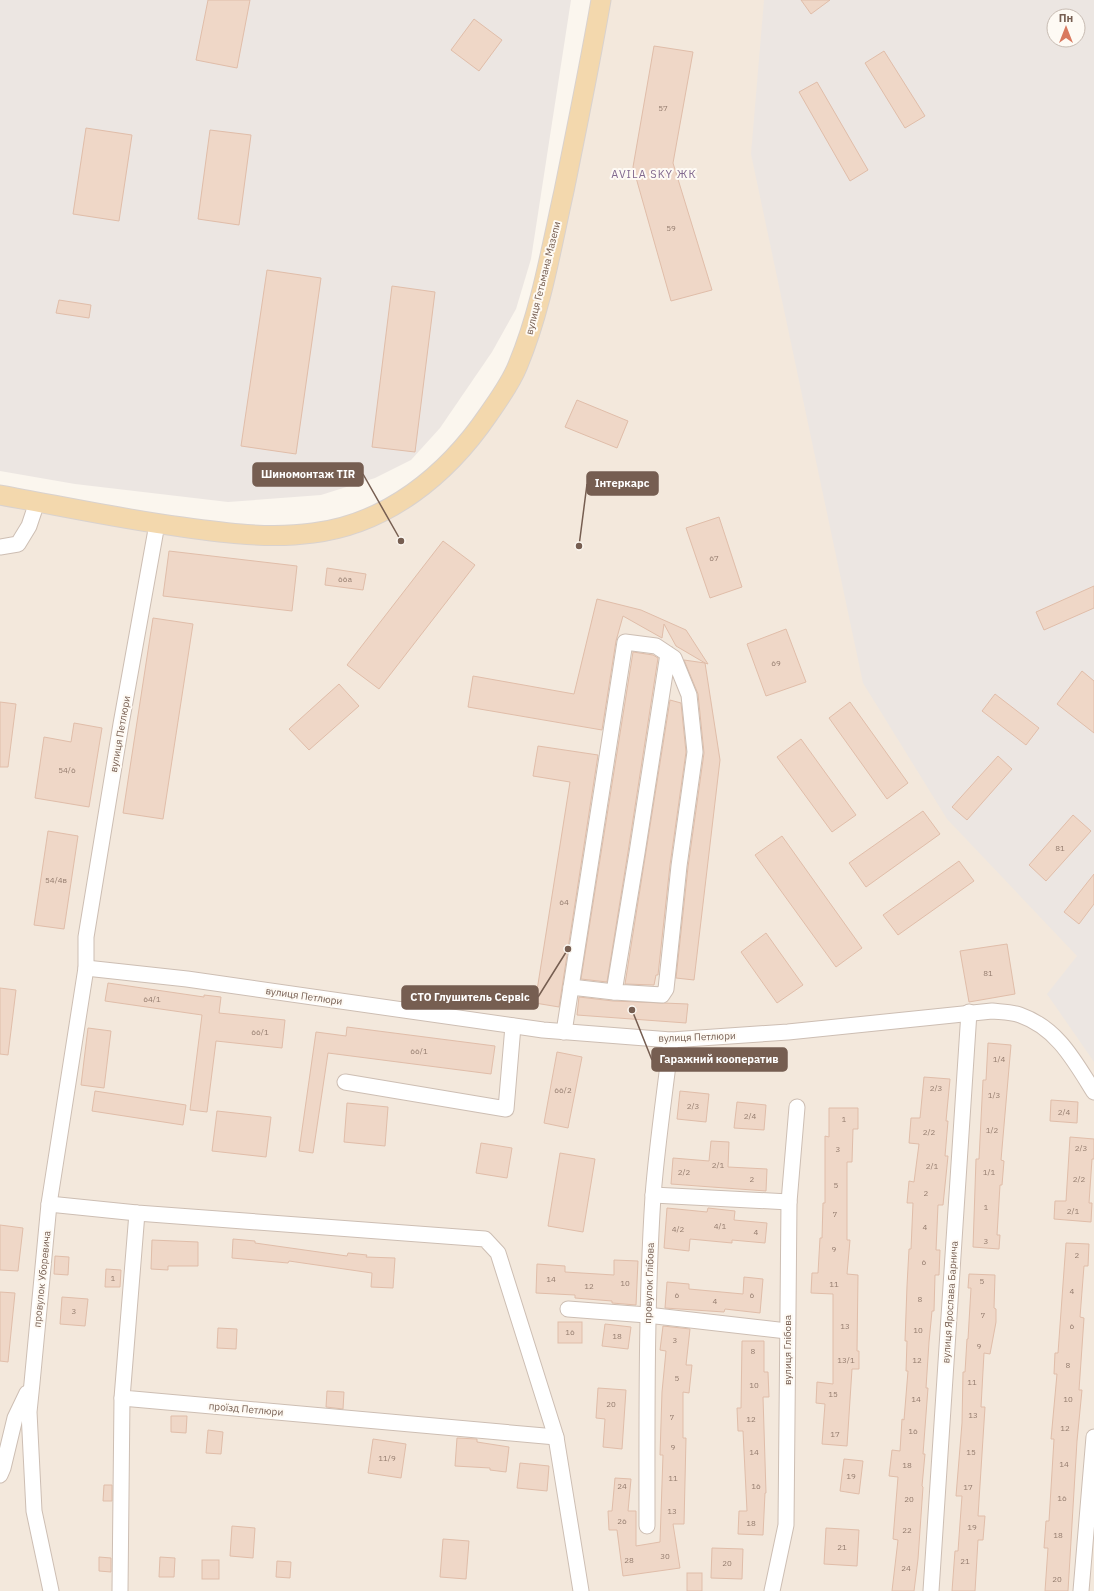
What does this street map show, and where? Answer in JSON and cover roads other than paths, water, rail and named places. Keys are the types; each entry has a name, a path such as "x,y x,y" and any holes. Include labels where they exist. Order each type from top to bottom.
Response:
{"main road":[{"name":"вулиця Гетьмана Мазепи","path":"157,524 232,534 281,536 314,533 353,526 397,505 428,483 457,456 500,398 517,367 532,329 547,268 587,82 601,0"},
{"path":"0,495 157,524"}],"street":[{"path":"0,547 18,544 29,526 36,502"},
{"name":"вулиця Петлюри","path":"157,524 121,724 86,937 86,968 187,979 513,1026 564,1032 671,1040 788,1032 969,1012 992,1011 1019,1014 1043,1026 1070,1054 1094,1092"},
{"path":"564,1032 571,987 625,642 656,646 674,658 689,695 695,752 679,866 666,989 662,995 614,992 571,987"},
{"path":"614,992 638,853 668,654"},
{"name":"провулок Уборевича","path":"51,1591 34,1511 29,1412 49,1204 86,968"},
{"name":"вулиця Ярослава Барнича","path":"931,1591 969,1012"},
{"path":"345,1082 506,1109 513,1026"},
{"name":"провулок Глібова","path":"647,1526 647,1315 653,1195 671,1040"},
{"name":"вулиця Глібова","path":"772,1591 786,1526 789,1202 797,1107"},
{"path":"653,1195 789,1202"},
{"path":"49,1204 137,1213 486,1240 498,1253 556,1437 581,1591"},
{"path":"120,1591 122,1398 137,1213"},
{"path":"568,1309 647,1315 787,1331"},
{"path":"0,1475 15,1418 32,1383"},
{"name":"проїзд Петлюри","path":"122,1398 556,1437"},
{"path":"1081,1591 1094,1437"}],"place":[{"name":"Шиномонтаж TIR","path":"401,541"},
{"name":"Інтеркарс","path":"579,546"},
{"name":"СТО Глушитель Сервіс","path":"568,949"},
{"name":"Гаражний кооператив","path":"632,1010"}],"district":[{"name":"AVILA SKY ЖК","path":"654,174"}]}
